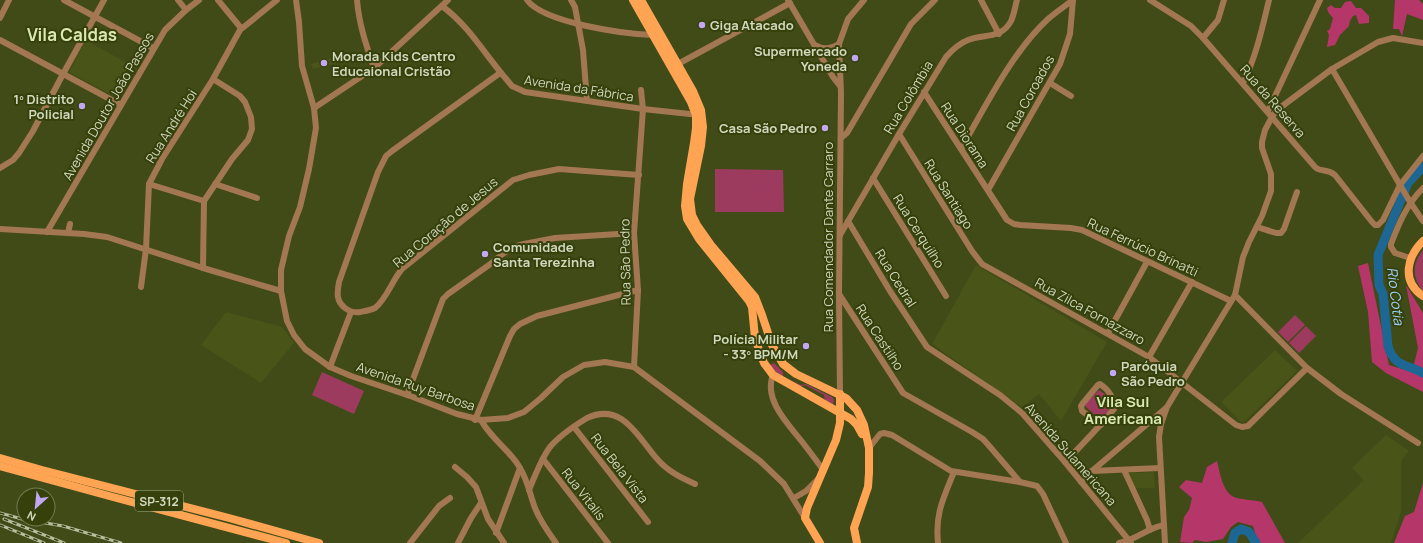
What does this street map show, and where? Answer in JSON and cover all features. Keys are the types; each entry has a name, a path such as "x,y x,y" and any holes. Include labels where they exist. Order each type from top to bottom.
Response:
{"main road":[{"path":"633,0 699,115 684,199 687,219 699,239 749,301 752,308 755,338 758,350 764,363 773,375 851,419 857,425 868,445"},
{"path":"642,0 697,98 699,115 703,127 701,146 690,198 692,215 697,225 711,245 755,297 772,345 783,364 796,374 846,398 857,410 864,425 868,445 869,473 868,487 854,528 857,543"},
{"path":"1422,297 1411,282 1409,266 1410,258 1415,248 1423,241"},
{"path":"758,350 772,345"},
{"path":"764,363 777,356"},
{"name":"Rua Comendador Dante Carraro","path":"805,518 807,508 836,440 840,423 840,394"},
{"name":"SP-312","path":"0,458 318,543"},
{"name":"SP-312","path":"0,466 286,543"},
{"name":"Avenida Ruy Barbosa","path":"805,518 820,543"}],"street":[{"path":"0,18 2,10 9,0"},
{"path":"64,0 153,48"},
{"path":"0,168 13,160 33,131 104,0"},
{"path":"178,0 186,10"},
{"name":"Avenida Doutor João Passos","path":"48,232 122,105 153,48 165,30 199,0"},
{"path":"218,0 241,28"},
{"name":"Rua André Hoi","path":"141,287 146,249 149,184 162,159 213,79 241,28 277,0"},
{"name":"Avenida Ruy Barbosa","path":"296,0 302,66 314,108 316,128 313,150 300,207 289,236 281,270 281,291 287,321 294,335 305,349 330,367 351,376 457,414 478,420 508,418 524,412 563,377 584,365 605,362 634,367 760,461 784,484 805,518"},
{"path":"357,0 358,14 363,36 374,68"},
{"path":"314,108 374,68 448,0"},
{"path":"527,0 531,6 539,11 559,19 617,32 653,36"},
{"path":"571,0 575,7 583,50 588,101"},
{"name":"Rua Comendador Dante Carraro","path":"840,394 839,294 841,138 839,44 848,19 864,0"},
{"path":"841,138 847,133 911,24 935,0"},
{"path":"981,0 999,34 1011,22 1017,0"},
{"path":"961,149 1012,63 1048,19 1073,0"},
{"name":"Rua Coroados","path":"988,190 1060,64 1069,40 1072,23 1073,0"},
{"name":"Rua da Reserva","path":"1150,0 1159,2 1191,26 1268,111 1317,169 1328,170 1340,180 1375,225 1378,225 1383,220 1401,186"},
{"path":"1203,38 1218,20 1224,0"},
{"path":"1243,83 1260,40 1269,0"},
{"path":"1268,111 1320,0"},
{"path":"678,64 789,2 833,77 840,86"},
{"name":"Avenida da Fábrica","path":"442,6 453,14 471,33 500,73 512,86 525,92 643,109 699,115"},
{"name":"Rua Colômbia","path":"840,236 899,134 946,57 953,49 969,40 999,34"},
{"path":"1164,543 1160,468 1161,424 1167,407 1183,383 1235,295 1243,257 1268,201 1272,184 1271,174 1262,148 1265,130 1277,110 1332,69 1384,39 1393,38 1423,43"},
{"path":"0,40 122,105"},
{"path":"815,45 820,48 830,48 839,44"},
{"path":"1332,69 1406,196 1423,221"},
{"path":"330,367 351,312 339,302 339,282 371,189 386,156 500,73"},
{"path":"203,268 204,201 232,159 248,140 252,129 249,109 240,96 213,79"},
{"path":"1050,83 1071,96"},
{"name":"Rua São Pedro","path":"634,367 638,290 634,233 643,109 641,90"},
{"name":"Rua Diorama","path":"924,92 988,190"},
{"name":"Rua Santiago","path":"899,134 982,264"},
{"path":"1401,186 1423,156"},
{"name":"Rua Coração de Jesus","path":"351,312 363,312 376,308 402,269 513,180 536,173 559,169 639,174"},
{"name":"Rua Cerquilho","path":"873,178 946,296"},
{"path":"149,184 204,201"},
{"path":"215,184 257,198"},
{"path":"1410,258 1395,253 1391,247 1399,224 1410,202 1423,188"},
{"name":"Rua Ferrúcio Brinatti","path":"988,190 1003,215 1007,220 1014,224 1020,226 1078,229 1192,282 1231,302"},
{"path":"1257,227 1276,234 1281,233 1284,229 1298,192"},
{"name":"Rua Cedral","path":"848,221 890,291 927,347"},
{"path":"68,233 70,224"},
{"path":"0,229 107,237 281,291"},
{"path":"407,395 443,299 504,253 513,248 544,240 634,233"},
{"path":"1108,333 1147,262"},
{"name":"Rua Zilca Fornazzaro","path":"982,264 1149,357 1236,425 1242,427 1248,426 1307,368"},
{"path":"1149,357 1192,282"},
{"path":"556,543 539,518 520,468 515,460 478,420 510,336 514,329 520,324 537,316 638,290"},
{"name":"Rua Castilho","path":"839,294 903,392 983,439 1020,482"},
{"path":"1235,295 1307,368 1336,390 1418,443"},
{"name":"Avenida Sulamericana","path":"927,347 1012,404 1022,413 1065,462 1131,542"},
{"path":"773,375 771,387 775,402 787,423 822,473 806,491 794,498"},
{"path":"1065,462 1101,425 1115,407 1112,399 1100,384 1083,403 1082,411 1101,425"},
{"path":"1081,482 1167,407"},
{"path":"529,490 543,459 550,448 574,427 588,418 607,413 621,418 632,427 658,461 666,468 695,484"},
{"name":"Rua Bela Vista","path":"574,427 648,522"},
{"path":"868,445 880,434 886,433 954,472 1020,482 1035,486 1039,488 1043,494 1066,543"},
{"name":"Rua Vitalis","path":"543,459 608,543"},
{"path":"455,467 467,476 476,488 481,503 496,533 504,543"},
{"path":"496,533 520,468"},
{"path":"1092,471 1160,468"},
{"path":"1124,470 1147,520 1150,530"},
{"path":"938,543 938,514 954,472"},
{"path":"410,543 436,509 450,498"},
{"path":"458,543 481,503"},
{"path":"1119,543 1131,542 1156,526 1164,525"}],"shaded area":[{"path":"1395,0 1419,0 1423,4 1423,20 1407,14 1402,36 1399,29 1393,29"},
{"path":"1351,1 1356,8 1361,8 1369,16 1369,23 1359,24 1356,15 1353,16 1349,26 1340,35 1335,45 1327,47 1329,35 1327,31 1330,29 1333,18 1328,12 1327,8 1331,5 1335,8 1341,8 1345,2"},
{"path":"86,40 132,66 115,97 69,72"},
{"name":"Morada Kids Centro Educaional Cristão","path":"335,57 337,63 313,69 311,64"},
{"path":"715,169 783,170 784,212 715,212"},
{"path":"1423,250 1423,291 1415,276 1415,265"},
{"path":"1368,263 1389,365 1412,372 1418,348 1406,285 1423,313 1423,392 1386,373 1372,362 1368,312 1358,266"},
{"path":"976,265 1107,342 1061,421 1039,394 1022,407 932,344"},
{"path":"226,312 282,327 294,343 261,383 201,345"},
{"path":"1295,315 1305,325 1288,342 1278,332"},
{"path":"1306,326 1316,336 1299,353 1289,343"},
{"path":"1275,350 1297,371 1245,421 1241,422 1221,402"},
{"path":"774,363 783,372 783,376 776,372 770,365"},
{"path":"322,372 364,391 354,414 312,395"},
{"path":"786,379 801,385 806,384 832,397 834,400 833,404 825,400 824,395 805,385 800,387"},
{"path":"1099,390 1107,396 1109,411 1099,419 1084,405"},
{"path":"1386,435 1409,451 1402,459 1401,512 1391,543 1298,543 1364,480 1352,468"},
{"path":"1217,461 1222,481 1230,494 1241,499 1262,502 1285,543 1258,543 1253,526 1238,522 1231,527 1223,539 1206,542 1195,540 1192,543 1180,542 1184,517 1189,510 1192,498 1179,487 1186,480 1202,483 1207,467"},
{"path":"1154,472 1155,488 1135,488 1128,473"},
{"path":"1423,483 1423,543 1394,543 1405,516 1414,512"}],"waterway":[{"name":"Rio Cotia","path":"1423,167 1408,183 1378,255 1379,285 1383,294 1388,346 1397,361 1423,373"},
{"name":"Rio Cotia","path":"1232,543 1235,533 1241,529 1249,532 1256,543"}],"railway":[{"path":"0,513 22,519 63,526 121,543"},
{"path":"4,519 64,543"},
{"path":"0,525 44,543"}],"place":[{"name":"Giga Atacado","path":"702,25"},
{"name":"Supermercado Yoneda","path":"855,58"},
{"name":"Morada Kids Centro Educaional Cristão","path":"324,63"},
{"name":"1º Distrito Policial","path":"82,106"},
{"name":"Casa São Pedro","path":"825,128"},
{"name":"Comunidade Santa Terezinha","path":"485,254"},
{"name":"Polícia Militar - 33º BPM/M","path":"806,346"},
{"name":"Paróquia São Pedro","path":"1113,373"}],"district":[{"name":"Vila Caldas","path":"72,34"},
{"name":"Vila Sul Americana","path":"1123,410"}]}
